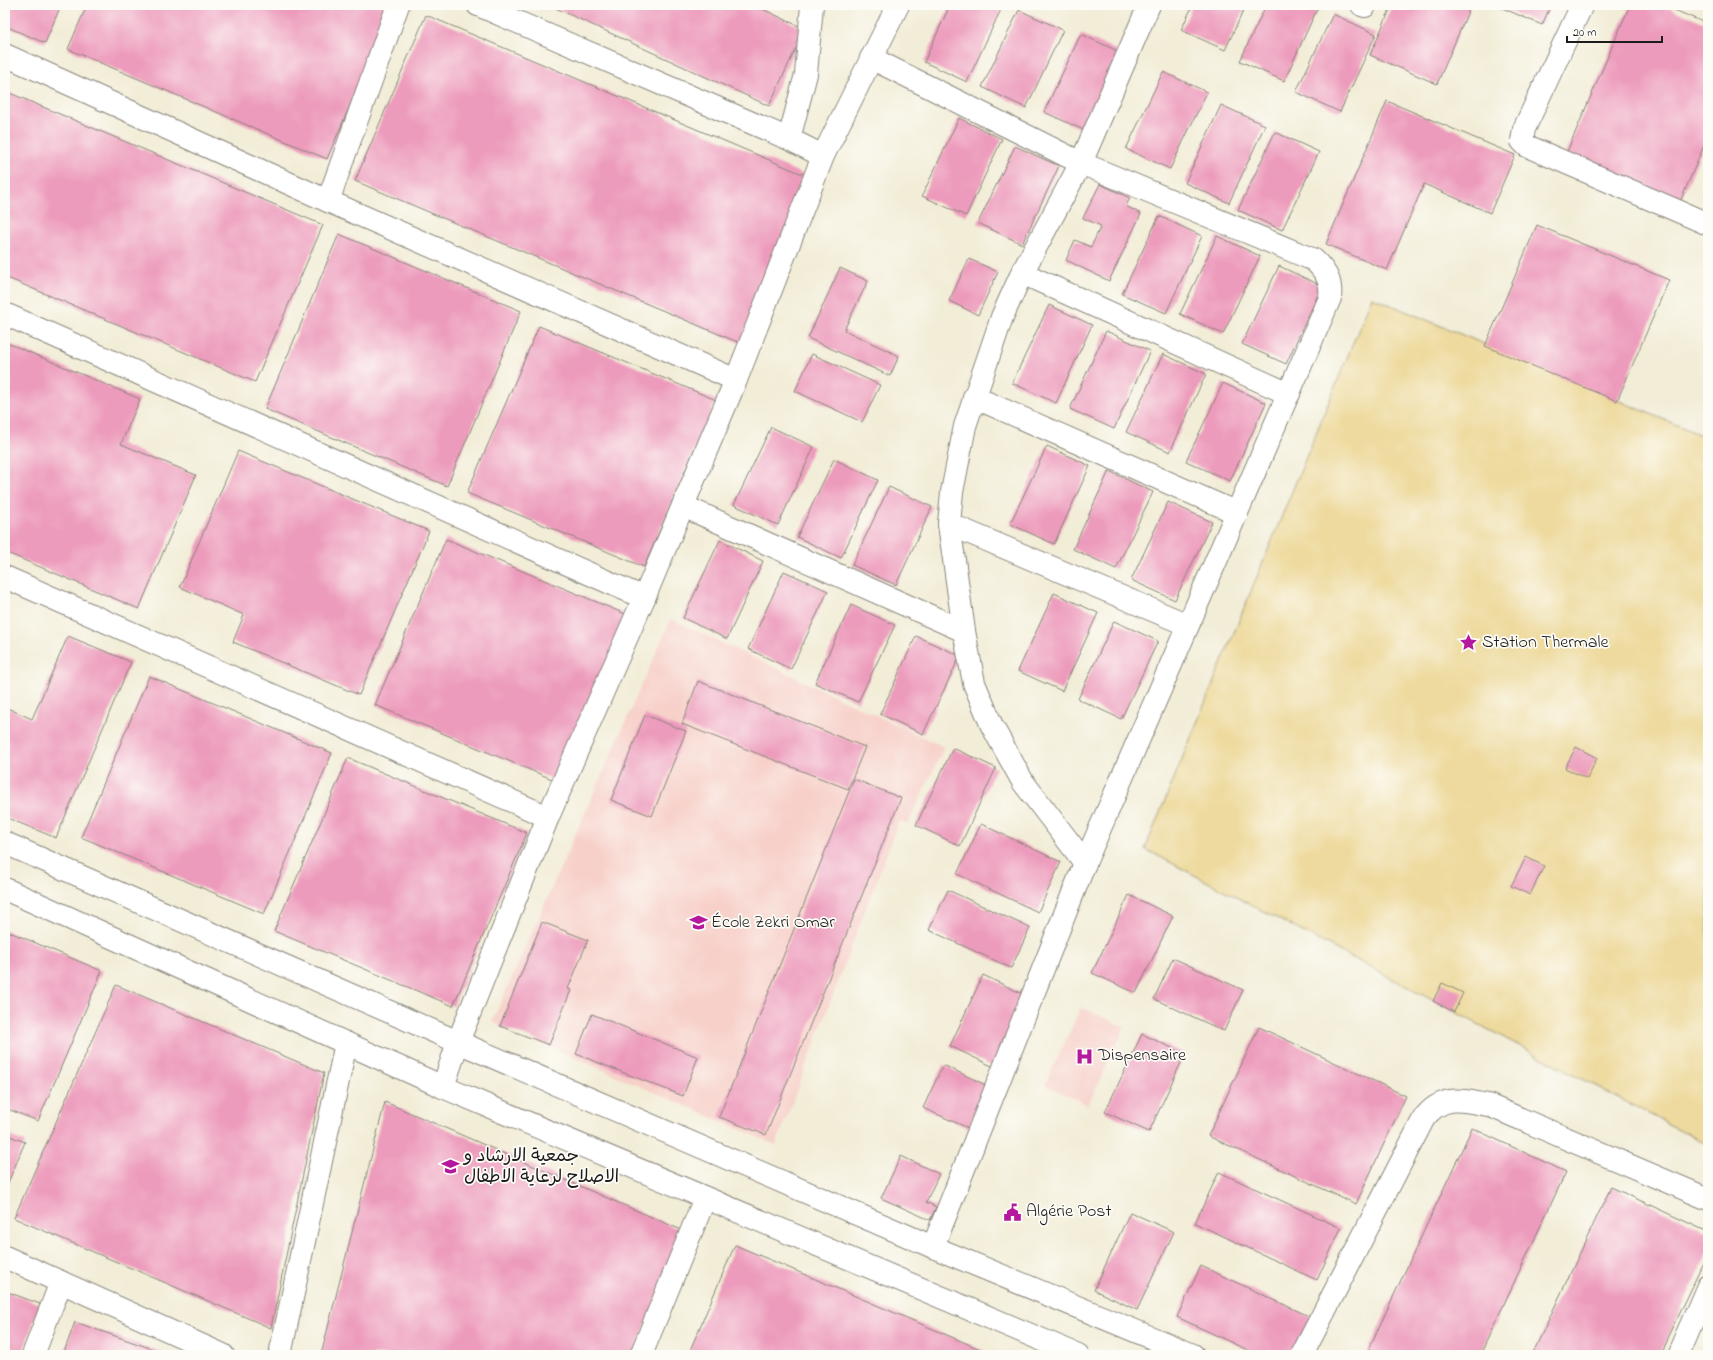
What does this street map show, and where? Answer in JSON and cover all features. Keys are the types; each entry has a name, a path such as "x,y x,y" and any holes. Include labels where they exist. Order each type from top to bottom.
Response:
{"street":[{"path":"328,201 398,5"},
{"path":"478,5 789,138 823,156"},
{"path":"789,138 806,74 812,5"},
{"path":"443,1087 458,1042 548,817 644,598 736,380 823,156 898,5"},
{"path":"1085,863 1023,782 992,726 974,683 964,631 949,524 952,492 965,426 1002,317 1022,273 1081,163 1150,5"},
{"path":"1582,5 1524,129 1522,141 1527,146 1708,224"},
{"path":"5,55 328,201 736,380"},
{"path":"871,58 1081,163 1314,260 1329,279 1331,288 1330,298 1289,394 1085,863 933,1247"},
{"path":"1022,273 1289,394"},
{"path":"5,314 644,598"},
{"path":"974,397 1237,513"},
{"path":"683,506 964,631"},
{"path":"949,524 1188,625"},
{"path":"5,577 548,817"},
{"path":"5,843 458,1042 933,1247 1193,1355"},
{"path":"5,889 443,1087 705,1198 1043,1348 1078,1355"},
{"path":"280,1355 346,1043"},
{"path":"1302,1355 1424,1118 1440,1103 1452,1101 1488,1105 1708,1199"},
{"path":"641,1355 705,1198"},
{"path":"5,1257 223,1355"},
{"path":"33,1355 61,1282"},
{"path":"1678,1355 1708,1286"}],"shaded area":[{"name":"École Zekri Omar","path":"671,619 944,747 908,824 899,821 776,1145 492,1022"},
{"name":"Dispensaire","path":"1081,1007 1125,1027 1088,1105 1045,1085"}],"sand":[{"name":"Station Thermale","path":"1372,297 1708,438 1708,1145 1145,849"}],"building":[{"path":"5,5 61,5 45,43 5,26"},
{"path":"87,5 393,5 327,159 68,49"},
{"path":"549,5 754,5 805,29 769,106"},
{"path":"950,5 1003,5 967,82 924,62"},
{"path":"1122,5 1137,5 1134,10"},
{"path":"1193,5 1246,5 1225,50 1181,30"},
{"path":"1266,5 1319,5 1284,81 1240,61"},
{"path":"1392,5 1471,5 1437,84 1370,55"},
{"path":"1495,5 1551,5 1542,25"},
{"path":"1630,5 1662,5 1708,24 1708,136 1680,202 1566,154"},
{"path":"1019,10 1063,30 1026,108 982,87"},
{"path":"1333,14 1376,34 1340,112 1296,92"},
{"path":"426,15 812,178 740,343 355,181"},
{"path":"1081,34 1124,54 1088,132 1044,112"},
{"path":"1163,72 1207,92 1170,169 1126,149"},
{"path":"5,91 323,225 255,382 5,277"},
{"path":"1387,101 1515,155 1490,213 1424,184 1387,270 1326,244"},
{"path":"1221,105 1265,125 1229,203 1185,183"},
{"path":"959,118 1002,139 966,216 922,196"},
{"path":"1275,132 1319,152 1282,230 1238,210"},
{"path":"1015,146 1059,166 1022,244 978,223"},
{"path":"1100,184 1130,198 1126,206 1141,214 1109,281 1066,260 1075,240 1091,247 1101,226 1083,218"},
{"path":"1159,216 1202,236 1166,313 1122,294"},
{"path":"1537,225 1669,280 1617,401 1485,346"},
{"path":"339,234 521,311 447,486 265,409"},
{"path":"1217,236 1260,256 1223,334 1180,314"},
{"path":"969,259 998,272 978,315 949,301"},
{"path":"1279,266 1322,286 1286,364 1242,344"},
{"path":"840,268 868,281 844,330 899,356 890,376 808,338"},
{"path":"1049,305 1092,325 1056,403 1012,383"},
{"path":"539,326 716,400 644,567 467,493"},
{"path":"1106,331 1150,351 1114,429 1070,409"},
{"path":"5,342 140,399 121,444 196,475 139,609 5,552"},
{"path":"812,354 880,385 862,422 795,391"},
{"path":"1163,354 1206,374 1170,452 1126,432"},
{"path":"1223,383 1266,403 1230,481 1186,461"},
{"path":"771,427 814,447 778,525 734,505"},
{"path":"1047,446 1090,466 1054,544 1010,524"},
{"path":"238,451 429,531 359,695 233,642 244,615 180,587"},
{"path":"834,459 878,480 841,558 797,537"},
{"path":"1109,471 1153,492 1116,569 1073,549"},
{"path":"889,487 932,507 896,585 852,565"},
{"path":"1168,502 1212,522 1175,600 1131,580"},
{"path":"446,539 630,616 559,782 375,705"},
{"path":"720,540 763,561 727,639 683,618"},
{"path":"784,571 828,591 791,669 748,649"},
{"path":"1054,593 1098,613 1062,691 1018,671"},
{"path":"851,605 895,625 858,702 815,683"},
{"path":"1114,621 1158,641 1121,719 1078,699"},
{"path":"68,636 131,662 56,838 5,817 5,707 32,719"},
{"path":"916,636 960,656 923,734 880,714"},
{"path":"149,676 332,753 264,914 81,837"},
{"path":"698,681 865,747 848,789 682,724"},
{"path":"645,715 686,731 652,816 611,800"},
{"path":"1576,747 1597,758 1587,779 1565,768"},
{"path":"953,748 996,768 960,846 916,825"},
{"path":"348,758 527,833 453,1006 274,931"},
{"path":"854,779 901,798 766,1135 719,1117"},
{"path":"981,824 1061,862 1038,912 957,874"},
{"path":"1526,857 1544,866 1530,895 1511,886"},
{"path":"948,890 1030,928 1011,968 929,930"},
{"path":"1129,895 1173,916 1136,993 1092,973"},
{"path":"542,922 588,940 568,989 571,990 549,1045 500,1026"},
{"path":"5,930 102,971 38,1121 5,1108"},
{"path":"1173,958 1243,990 1224,1031 1154,999"},
{"path":"983,975 1029,997 996,1068 950,1046"},
{"path":"1442,983 1463,993 1454,1012 1433,1001"},
{"path":"116,985 324,1073 271,1328 14,1218"},
{"path":"592,1014 698,1057 683,1096 576,1054"},
{"path":"1259,1027 1406,1096 1356,1204 1208,1136"},
{"path":"1142,1034 1185,1054 1149,1132 1105,1112"},
{"path":"943,1065 988,1086 968,1128 923,1108"},
{"path":"385,1102 686,1232 633,1355 321,1355"},
{"path":"1472,1128 1566,1172 1480,1355 1366,1355"},
{"path":"5,1134 25,1142 5,1190"},
{"path":"901,1156 939,1174 926,1202 936,1207 930,1220 881,1198"},
{"path":"1219,1172 1341,1228 1317,1280 1195,1223"},
{"path":"1611,1187 1708,1232 1708,1252 1659,1355 1532,1355"},
{"path":"1130,1212 1174,1232 1137,1310 1094,1290"},
{"path":"735,1245 994,1355 688,1355"},
{"path":"1201,1266 1315,1319 1298,1355 1258,1355 1177,1317"},
{"path":"5,1291 40,1304 22,1355 5,1355"},
{"path":"75,1322 164,1353 164,1355 63,1355"}],"place":[{"name":"Station Thermale","path":"1469,643"},
{"name":"École Zekri Omar","path":"698,923"},
{"name":"Dispensaire","path":"1085,1056"},
{"name":"جمعية الارشاد و الاصلاح لرعاية الاطفال","path":"451,1167"},
{"name":"Algérie Post","path":"1013,1212"}]}
